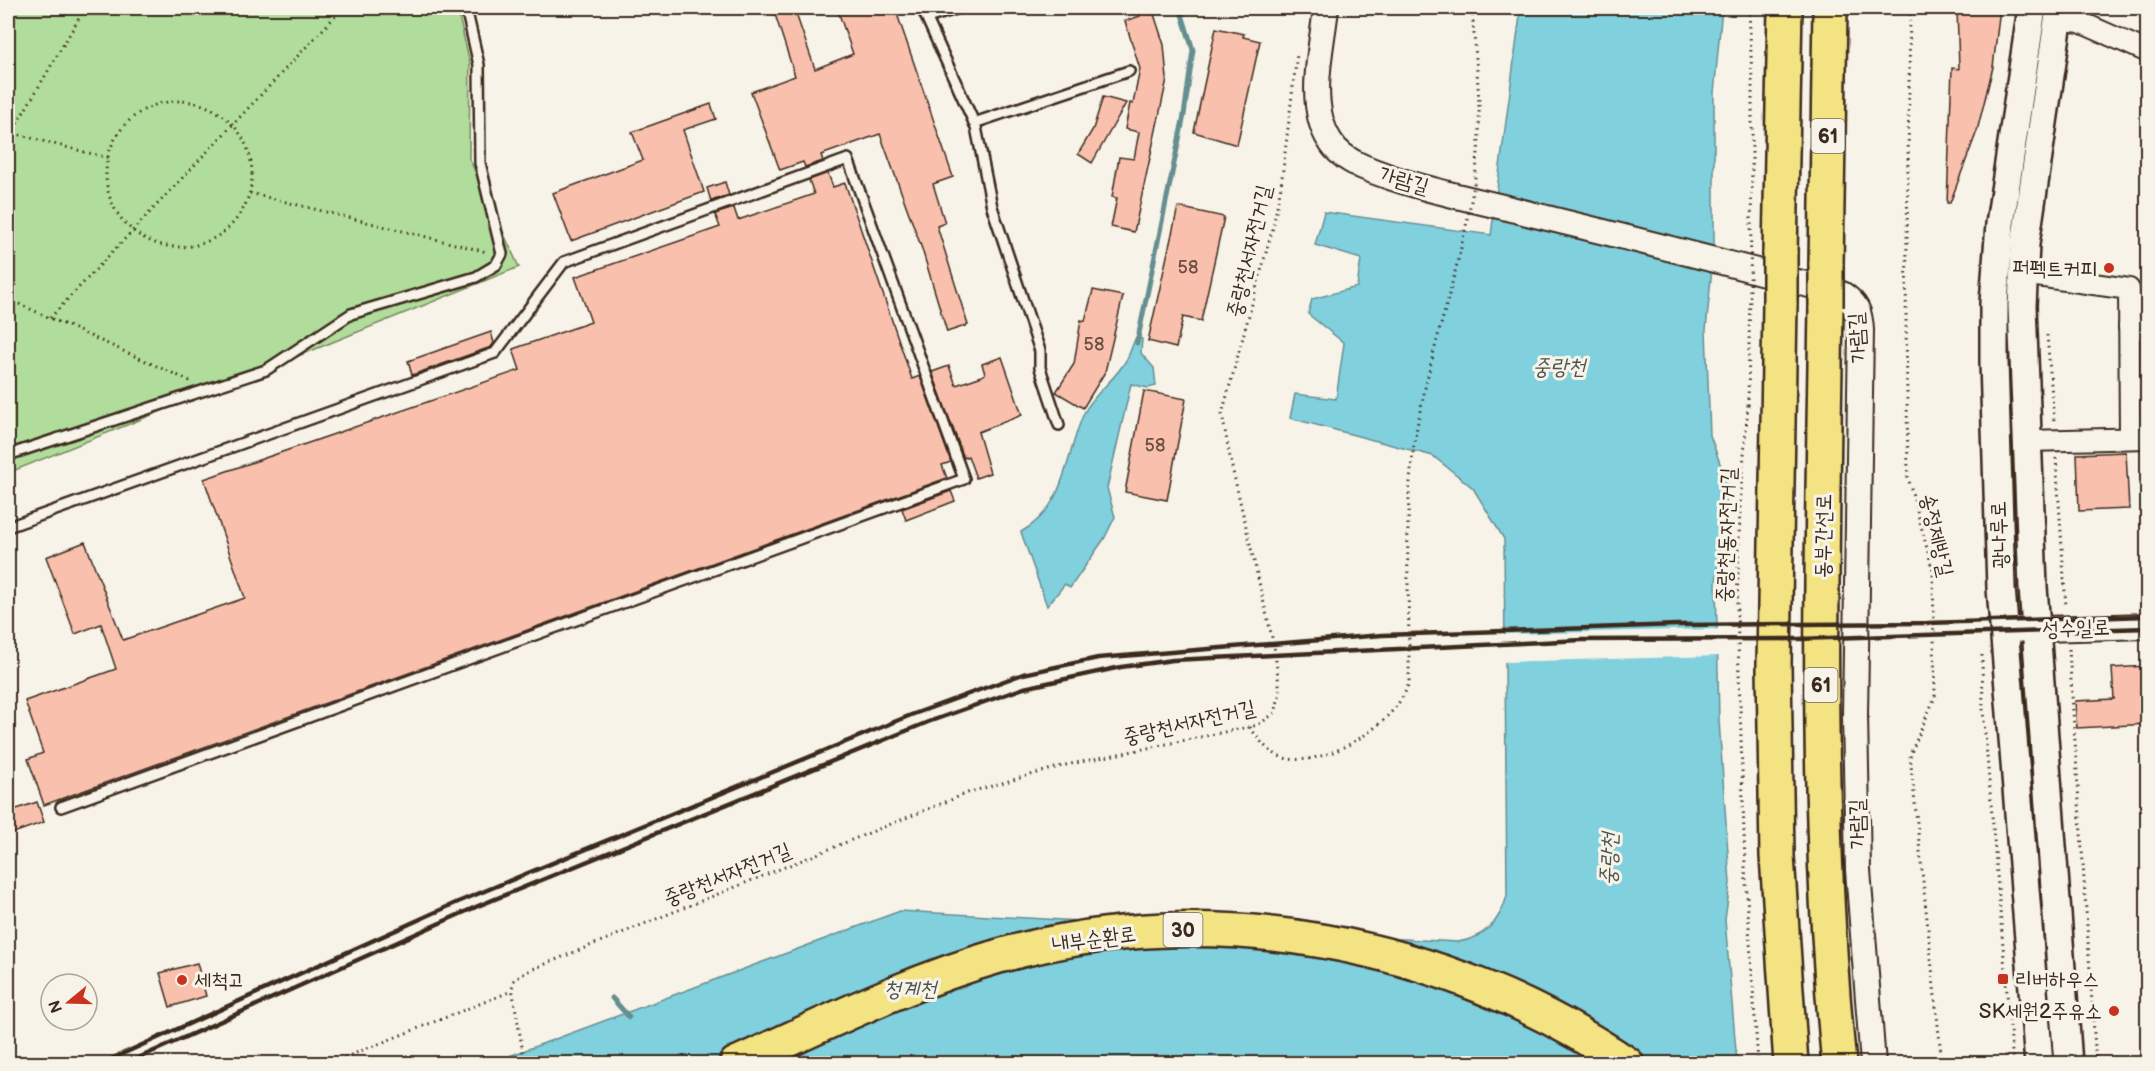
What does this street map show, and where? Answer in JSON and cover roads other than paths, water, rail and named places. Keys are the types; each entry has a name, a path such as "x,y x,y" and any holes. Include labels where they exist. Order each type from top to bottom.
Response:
{"highway":[{"name":"61","path":"1785,8 1775,525 1775,713 1777,856 1791,1064"},
{"name":"동부간선로","path":"1830,8 1822,788 1828,932 1839,1064"},
{"name":"내부순환로","path":"736,1064 922,981 1000,955 1101,936 1210,930 1248,931 1357,947 1444,971 1522,1003 1568,1027 1627,1064"}],"main road":[{"name":"광나루로","path":"2032,8 2000,224 1994,303 1995,432 2004,630 2039,1064"},
{"name":"광나루로","path":"2059,13 2023,274 2022,347 2036,629 2068,1064"}],"street":[{"name":"가람길","path":"1325,9 1319,113 1323,127 1337,151 1347,159 1374,171 1460,196 1739,265 1842,294 1854,303 1860,314 1855,715 1858,870 1873,1064"},
{"path":"2059,13 2148,52"},
{"path":"2023,274 2129,289 2138,329 2139,438 2027,441"},
{"name":"성수일로","path":"2004,630 2148,626"}],"lane":[{"path":"8,456 266,370 351,314 476,277 496,265 502,254 480,163 479,65 466,8"},
{"path":"922,8 974,123 992,207 1040,351 1040,368 1059,425"},
{"path":"927,18 959,8"},
{"path":"974,123 1129,71"},
{"path":"8,527 495,353 564,262 848,159 964,479 61,807"}],"water":[{"name":"중랑천","path":"1521,8 1722,8 1714,93 1714,247 1706,330 1710,435 1728,486 1716,583 1719,720 1730,883 1725,920 1737,1063 488,1064 900,911 1458,942 1476,937 1490,927 1500,913 1507,896 1504,539 1473,488 1433,456 1290,418 1295,394 1336,399 1344,343 1308,314 1312,299 1357,287 1361,259 1315,245 1324,212 1491,235"},
{"path":"1136,337 1142,339 1141,353 1154,368 1156,386 1148,388 1131,384 1107,488 1115,517 1104,539 1070,588 1065,584 1047,606 1021,532 1048,509 1063,479 1084,413 1093,399 1120,369"}],"waterway":[{"path":"1137,343 1184,115 1193,50 1180,8"},
{"path":"612,998 629,1017"}],"railway":[{"path":"100,1064 458,902 911,715 1023,674 1098,658 1382,635 1678,625 1927,623 2148,616"},
{"path":"125,1064 478,906 928,722 1024,688 1121,667 1173,660 1582,640 1798,639 2148,628"}],"place":[{"name":"퍼펙트커피","path":"2109,268"},
{"name":"리버하우스","path":"2003,979"},
{"name":"세척고","path":"182,980"},
{"name":"SK세원2주유소","path":"2114,1011"}],"water label":[{"name":"청계천","path":"910,988"}]}
